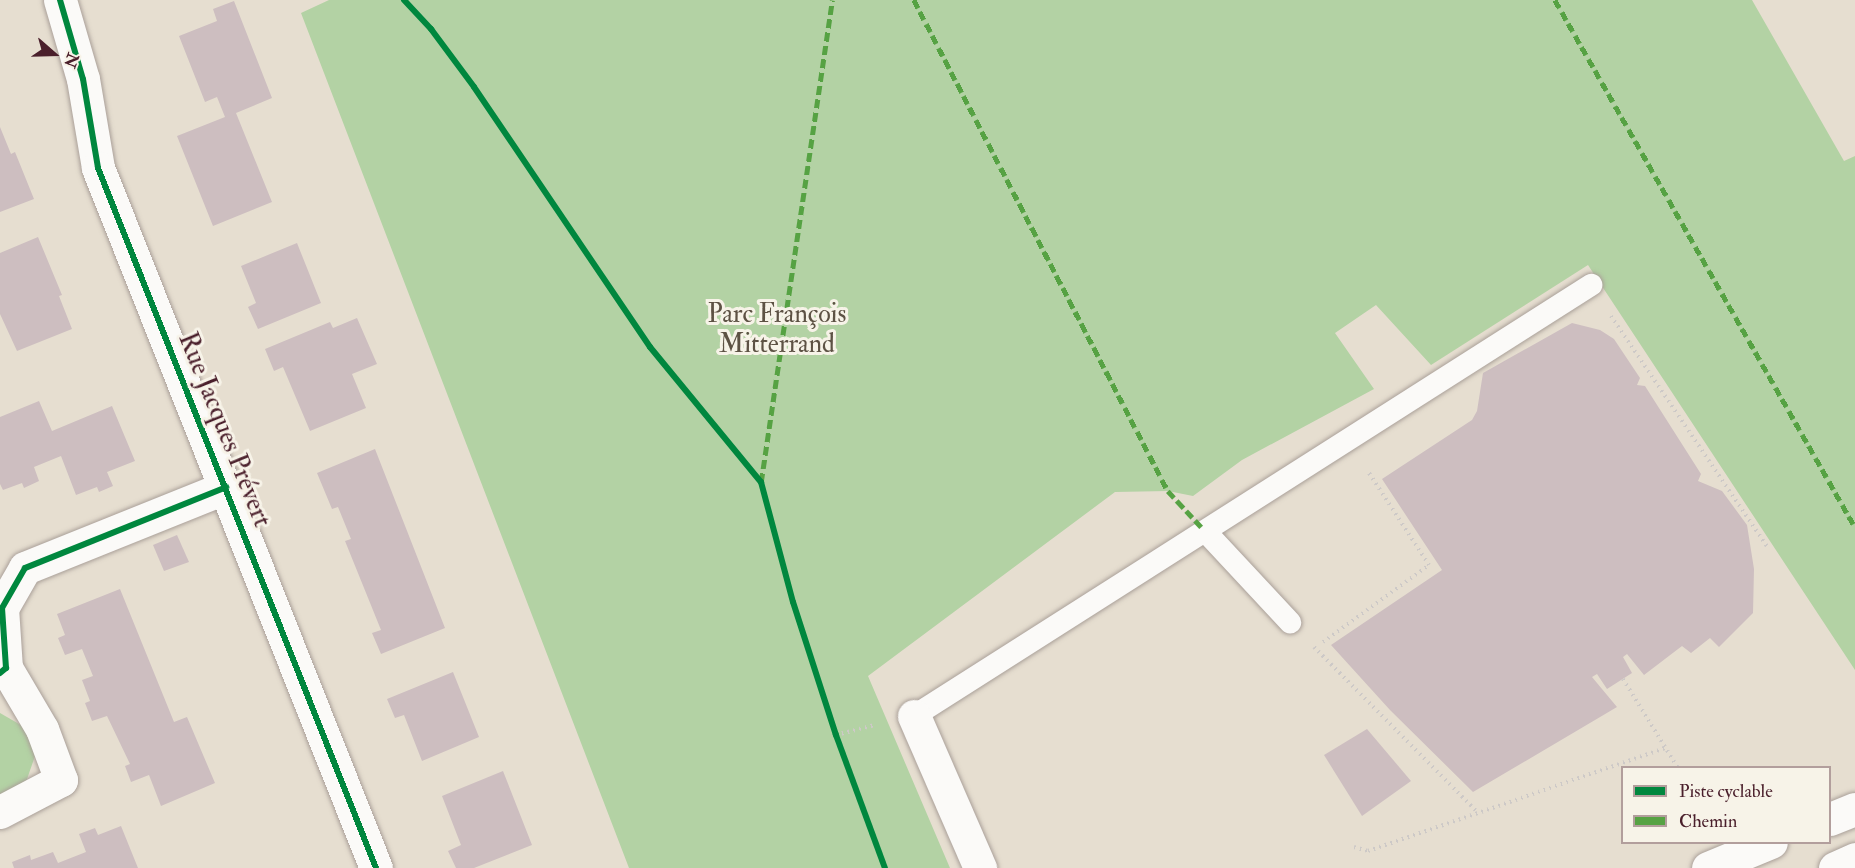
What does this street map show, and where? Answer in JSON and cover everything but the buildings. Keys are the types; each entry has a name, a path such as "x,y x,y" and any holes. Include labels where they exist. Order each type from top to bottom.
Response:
{"street":[{"name":"Rue Jacques Prévert","path":"60,0 83,79 98,168 376,868"},
{"path":"0,813 61,780 42,729 3,670 2,608 26,568 226,487"},
{"path":"914,716 980,868"},
{"path":"1831,819 1855,809"},
{"path":"1708,868 1768,844"},
{"path":"1835,868 1855,859"}],"lane":[{"path":"914,716 1590,285"},
{"path":"1205,531 1290,622"}],"path":[{"path":"1590,285 1767,546"},
{"path":"1315,648 1429,566 1347,440"},
{"path":"1290,622 1478,813"},
{"path":"1623,678 1677,766"},
{"path":"832,724 839,747"},
{"path":"1354,847 1368,851 1666,748"}],"green space":[{"name":"Parc François Mitterrand","path":"329,0 1752,0 1844,161 1855,156 1855,670 1588,265 1431,365 1376,305 1335,333 1374,389 1242,460 1193,496 1168,491 1115,492 868,676 950,868 629,868 301,13"},
{"path":"0,713 26,728 35,756 26,782 0,798"}],"marked path":[{"path":"761,482 832,0"},
{"path":"914,0 1168,491 1205,531"},
{"path":"1555,0 1855,527"}],"cycle path":[{"path":"60,0 83,79 98,168 376,868"},
{"path":"404,0 431,29 474,87 650,347 761,482 793,602 836,735 885,868"},
{"path":"0,673 6,668 2,608 25,568 226,487"}]}
